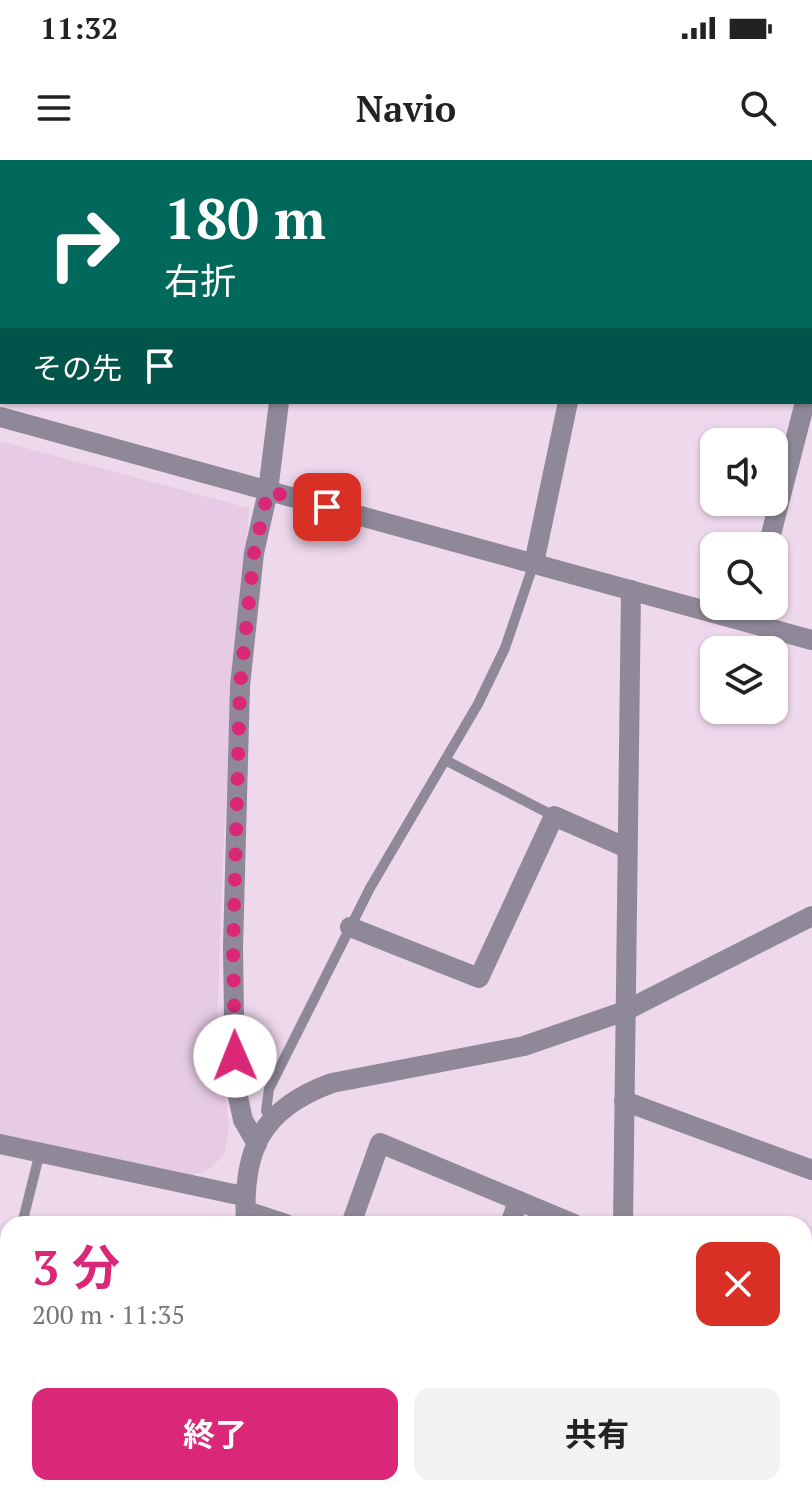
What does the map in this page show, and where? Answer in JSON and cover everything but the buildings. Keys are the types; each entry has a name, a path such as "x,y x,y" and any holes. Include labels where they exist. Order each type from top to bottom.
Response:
{"street":[{"path":"257,1144 243,1120 235,1083 233,947 240,686 254,553 268,491 279,404"},
{"path":"534,563 568,404"},
{"path":"772,532 804,404"},
{"path":"0,417 631,590 700,604"},
{"path":"623,1216 631,590"},
{"path":"763,620 812,640"},
{"path":"350,927 479,978 554,816 627,848"},
{"path":"0,1144 40,1152 245,1210 247,1166 257,1144 284,1106 332,1083 524,1046 625,1011 812,916"},
{"path":"624,1101 812,1170"},
{"path":"354,1216 380,1143 554,1216"},
{"path":"513,1216 518,1202"}],"lane":[{"path":"272,1120 266,1111 269,1089 350,927 505,648 534,563"},
{"path":"445,760 554,816"},
{"path":"24,1216 40,1152"}],"shaded area":[{"path":"0,441 249,508 224,833 217,1026 229,1127 224,1155 208,1170 189,1176 0,1134"}],"route":[{"path":"235,1056 233,947 240,686 254,553 268,491 327,507"}]}
